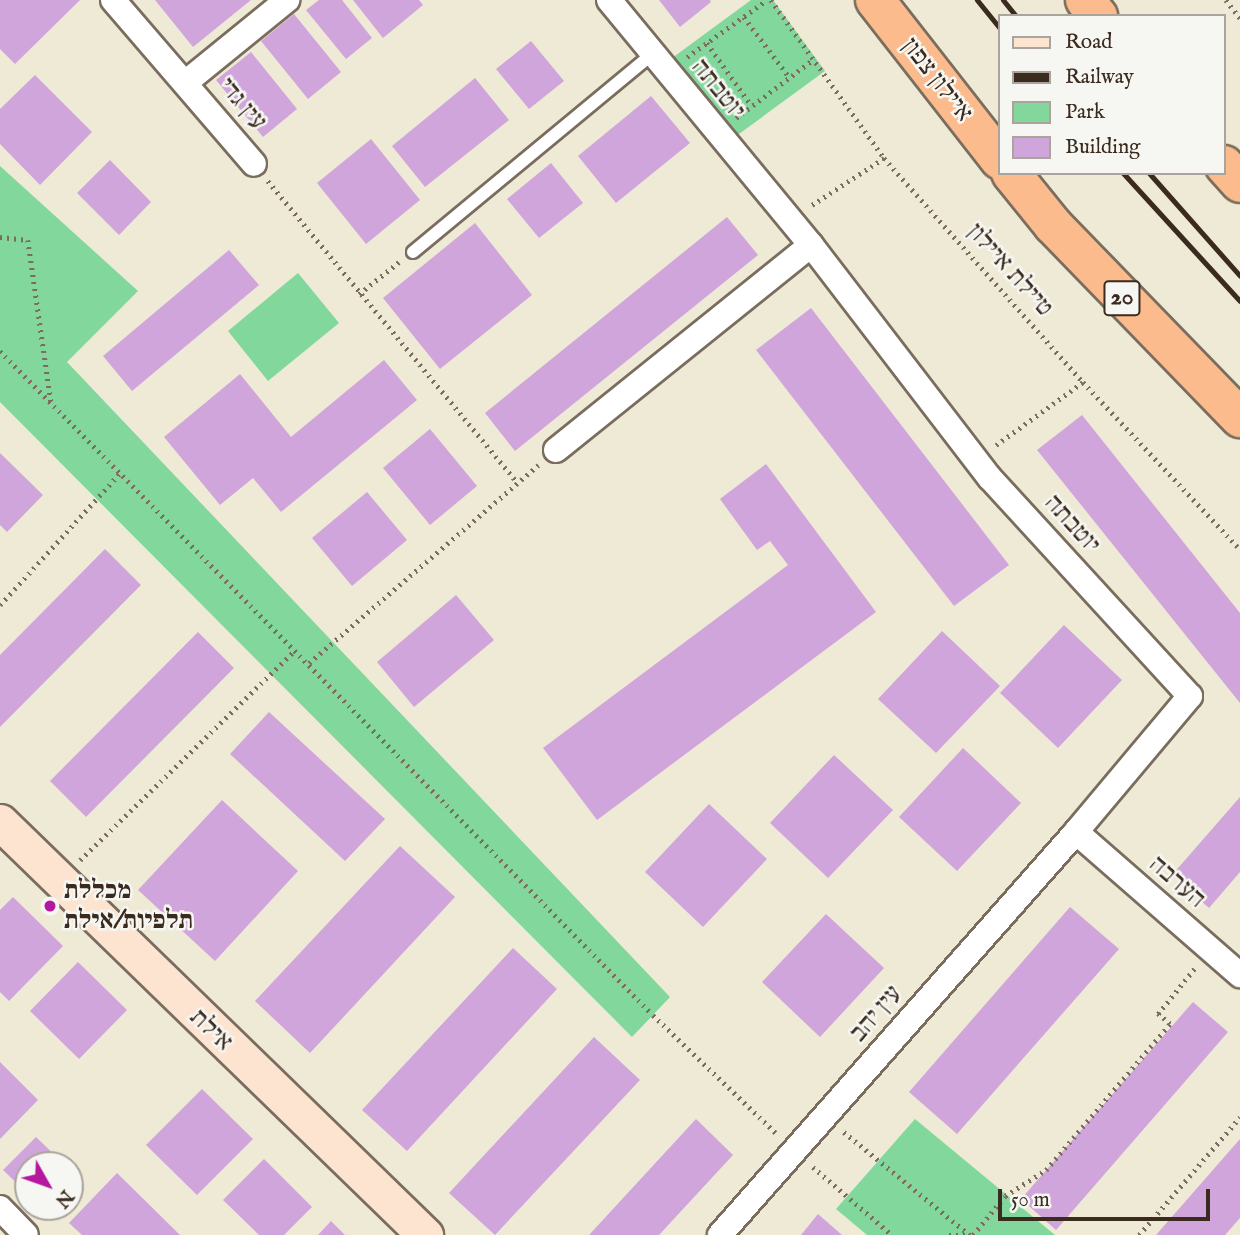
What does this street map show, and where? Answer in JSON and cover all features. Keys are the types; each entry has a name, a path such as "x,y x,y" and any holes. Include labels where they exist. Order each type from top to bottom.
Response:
{"highway":[{"name":"איילון צפון","path":"875,0 998,157"},
{"path":"1085,0 1096,14"},
{"path":"1226,167 1240,183"},
{"name":"20","path":"1013,175 1053,225 1240,418"},
{"path":"1183,362 1240,435"}],"street":[{"name":"עין גדי","path":"113,0 254,164"},
{"name":"עין גדי","path":"185,83 287,0"},
{"name":"יוטבתה","path":"609,0 811,245 976,460 1189,696 1076,832"},
{"path":"556,450 811,245"},
{"name":"אילת","path":"0,822 58,882 425,1235"},
{"name":"הערבה","path":"1076,832 1240,975"},
{"name":"עין יהב","path":"720,1235 794,1151 814,1122 1076,832"},
{"path":"0,1208 26,1235"}],"lane":[{"path":"413,252 659,63"}],"path":[{"path":"659,63 707,43 769,0"},
{"name":"טיילת איילון","path":"769,0 884,158 1083,382 1240,549"},
{"path":"1226,0 1240,18"},
{"path":"744,17 790,78"},
{"path":"707,43 752,106"},
{"path":"716,133 814,59"},
{"path":"790,220 884,158"},
{"path":"254,164 517,482"},
{"path":"0,237 28,240 51,402"},
{"path":"359,294 413,252"},
{"path":"0,351 653,1015 794,1151 892,1235"},
{"path":"976,460 1083,382"},
{"path":"309,663 556,450"},
{"path":"0,605 120,474"},
{"path":"58,882 295,650"},
{"path":"949,1235 970,1235 1005,1196 1046,1170 1170,1024 1158,1014 1210,950"},
{"path":"1139,1235 1240,1117"},
{"path":"814,1122 970,1235"}],"green space":[{"path":"751,0 773,0 825,71 728,142 668,61"},
{"path":"0,166 138,291 67,362 670,997 632,1037 0,402"},
{"path":"298,273 339,323 268,381 228,331"},
{"path":"915,1119 1055,1235 867,1235 836,1209"}],"building":[{"path":"0,0 80,0 15,64 0,49"},
{"path":"155,0 251,0 193,47"},
{"path":"319,0 342,0 372,38 346,59 306,10"},
{"path":"353,0 419,0 423,5 383,38"},
{"path":"659,0 710,0 711,2 680,27"},
{"path":"294,14 341,72 308,99 261,41"},
{"path":"531,41 564,81 529,109 496,69"},
{"path":"251,52 297,109 263,137 216,80"},
{"path":"35,75 92,132 40,185 0,144 0,109"},
{"path":"475,78 509,120 425,187 392,146"},
{"path":"651,96 690,143 616,203 578,156"},
{"path":"371,139 420,200 366,244 317,183"},
{"path":"110,160 151,202 119,235 77,193"},
{"path":"551,163 583,203 539,238 507,199"},
{"path":"727,217 758,255 515,451 485,413"},
{"path":"475,223 532,295 440,369 383,298"},
{"path":"229,250 259,285 132,391 103,356"},
{"path":"811,308 1009,565 954,606 756,350"},
{"path":"384,360 417,400 281,512 253,478 220,505 164,437 240,374 291,437"},
{"path":"1082,415 1240,613 1240,703 1037,450"},
{"path":"430,429 477,486 430,525 383,468"},
{"path":"0,453 43,495 7,532 0,525"},
{"path":"766,464 876,612 597,820 543,748 788,565 770,541 757,550 720,499"},
{"path":"367,492 407,540 352,586 312,538"},
{"path":"105,549 141,585 0,727 0,655"},
{"path":"456,595 494,640 414,707 377,662"},
{"path":"1064,625 1122,680 1058,748 1000,693"},
{"path":"942,631 1000,686 936,753 878,699"},
{"path":"198,632 234,668 86,817 50,781"},
{"path":"269,712 385,819 345,861 230,754"},
{"path":"963,748 1021,803 957,871 899,817"},
{"path":"834,755 893,810 828,878 770,823"},
{"path":"1240,797 1240,872 1209,908 1172,875"},
{"path":"222,800 298,871 215,961 138,890"},
{"path":"709,804 767,859 703,927 645,872"},
{"path":"400,846 455,897 310,1053 255,1001"},
{"path":"13,897 63,946 9,1001 0,992 0,910"},
{"path":"1070,907 1119,949 957,1134 909,1092"},
{"path":"826,914 884,968 820,1037 762,982"},
{"path":"513,948 557,989 407,1151 362,1110"},
{"path":"78,962 127,1010 79,1059 30,1011"},
{"path":"1193,1002 1228,1032 1056,1230 1021,1199"},
{"path":"594,1037 640,1080 495,1235 449,1193"},
{"path":"0,1062 38,1100 0,1139"},
{"path":"202,1089 253,1139 197,1195 146,1145"},
{"path":"696,1119 733,1155 659,1235 589,1235"},
{"path":"36,1137 50,1151 22,1151"},
{"path":"1240,1139 1240,1218 1225,1235 1156,1235"},
{"path":"14,1159 14,1181 3,1170"},
{"path":"264,1159 312,1207 284,1235 259,1235 223,1200"},
{"path":"117,1173 180,1235 82,1235 69,1223 84,1221 84,1207"},
{"path":"818,1214 842,1235 801,1235"},
{"path":"331,1221 345,1235 318,1235"}],"railway":[{"path":"977,0 998,26"},
{"path":"1003,0 1014,14"},
{"path":"1125,175 1240,301"},
{"path":"1151,175 1240,276"}],"place":[{"name":"מכללת תלפיות/אילת","path":"50,906"}]}
